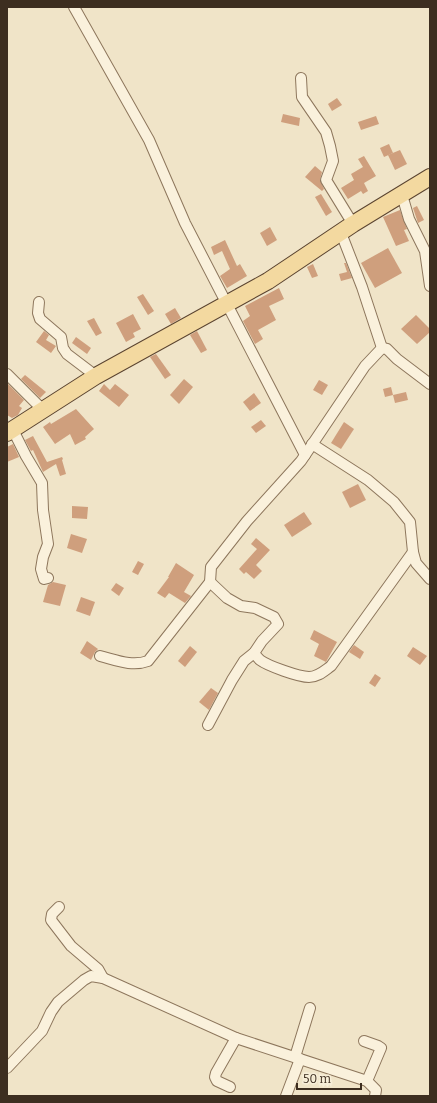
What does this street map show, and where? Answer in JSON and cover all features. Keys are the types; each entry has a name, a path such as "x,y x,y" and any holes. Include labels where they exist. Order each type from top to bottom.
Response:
{"main road":[{"path":"10,432 42,409 96,376 268,281 430,176"}],"street":[{"path":"74,7 149,140 185,223 305,455"},
{"path":"301,78 302,97 326,132 333,161 326,180 347,229 362,287 382,348 387,350 430,384"},
{"path":"402,195 409,219 425,251 430,286"},
{"path":"39,302 38,313 40,319 60,337 63,348 67,354 96,376"},
{"path":"100,656 124,663 134,664 148,661 210,582 211,567 247,521 305,455 365,366 382,348"},
{"path":"7,374 42,409"},
{"path":"10,432 42,483 43,510 48,544 43,557 41,569 44,579 48,578"},
{"path":"312,444 368,480 394,502 410,522 413,552 416,563 430,579"},
{"path":"254,653 263,662 297,675 309,677 319,675 331,666 413,552"},
{"path":"208,725 244,661 254,653 262,641 278,624 274,617 255,608 241,606 227,598 210,582"},
{"path":"58,906 52,914 51,920 71,946 98,969 103,978"},
{"path":"7,1068 42,1031 51,1012 58,1002 91,976 103,978 236,1038 366,1081 376,1090 375,1096"},
{"path":"286,1096 298,1058 310,1008"},
{"path":"230,1087 217,1081 215,1077 236,1038"},
{"path":"364,1041 380,1048 366,1081"}],"building":[{"path":"337,98 342,105 332,111 328,104"},
{"path":"283,114 300,118 299,126 281,122"},
{"path":"376,116 379,124 361,130 358,122"},
{"path":"389,144 393,153 384,157 380,148"},
{"path":"400,150 407,164 395,170 388,155"},
{"path":"364,156 376,176 364,183 368,191 363,194 361,191 348,199 341,188 354,180 351,174 363,167 358,159"},
{"path":"315,166 322,172 320,180 324,189 322,191 305,177"},
{"path":"321,194 332,212 326,216 315,197"},
{"path":"417,206 424,220 418,223 413,208"},
{"path":"400,210 407,229 404,230 409,241 396,246 383,217"},
{"path":"270,227 277,240 267,246 260,233"},
{"path":"225,240 237,266 240,264 247,276 227,288 220,276 230,269 222,251 214,255 211,247"},
{"path":"388,248 402,273 375,288 361,263"},
{"path":"344,263 346,263 352,278 341,281 339,274 347,272"},
{"path":"313,264 318,276 312,278 307,267"},
{"path":"279,288 284,299 269,306 276,320 258,330 263,339 255,344 243,321 250,316 245,306"},
{"path":"143,294 154,311 148,315 137,297"},
{"path":"175,308 181,318 171,324 165,314"},
{"path":"133,314 141,329 133,333 135,337 126,342 116,323"},
{"path":"416,315 430,329 430,332 417,344 401,329"},
{"path":"94,318 102,333 96,336 87,321"},
{"path":"44,331 49,335 46,340 56,346 51,353 36,342"},
{"path":"197,331 207,350 201,353 190,335"},
{"path":"76,337 91,348 87,354 72,343"},
{"path":"156,354 171,375 165,379 150,357"},
{"path":"25,375 46,392 40,398 21,379"},
{"path":"184,379 193,387 179,404 170,395"},
{"path":"319,380 328,385 322,395 313,390"},
{"path":"7,383 24,400 19,406 22,408 18,415 12,418 7,415"},
{"path":"104,384 110,390 115,384 129,395 119,407 99,391"},
{"path":"391,387 393,395 385,397 383,389"},
{"path":"406,392 408,400 395,403 393,395"},
{"path":"254,393 261,403 250,411 243,402"},
{"path":"76,409 94,429 85,437 86,439 75,445 70,434 55,444 43,427"},
{"path":"261,420 266,426 256,433 251,427"},
{"path":"344,422 354,429 341,449 331,443"},
{"path":"33,436 47,462 62,457 66,474 60,476 56,464 43,472 33,450 31,451 25,440"},
{"path":"13,444 19,457 7,462 7,447"},
{"path":"358,484 366,500 350,508 342,492"},
{"path":"72,506 88,507 87,519 72,518"},
{"path":"304,512 312,524 292,537 284,525"},
{"path":"71,534 87,539 82,553 67,548"},
{"path":"256,538 270,550 256,565 262,571 254,579 246,572 244,574 239,569 257,549 251,544"},
{"path":"138,561 144,564 138,575 132,572"},
{"path":"176,563 194,575 184,592 191,596 185,603 169,593 165,598 157,593 169,577"},
{"path":"53,582 66,585 60,606 43,602 48,585"},
{"path":"116,583 124,588 119,596 111,590"},
{"path":"81,597 95,602 90,616 76,611"},
{"path":"314,630 337,642 326,662 314,656 319,644 310,639"},
{"path":"87,641 98,649 91,660 80,653"},
{"path":"354,645 364,652 360,659 349,652"},
{"path":"190,646 197,652 185,667 178,661"},
{"path":"413,647 427,656 420,665 407,656"},
{"path":"375,674 381,678 375,687 369,683"},
{"path":"211,688 218,693 209,710 199,702"}]}
